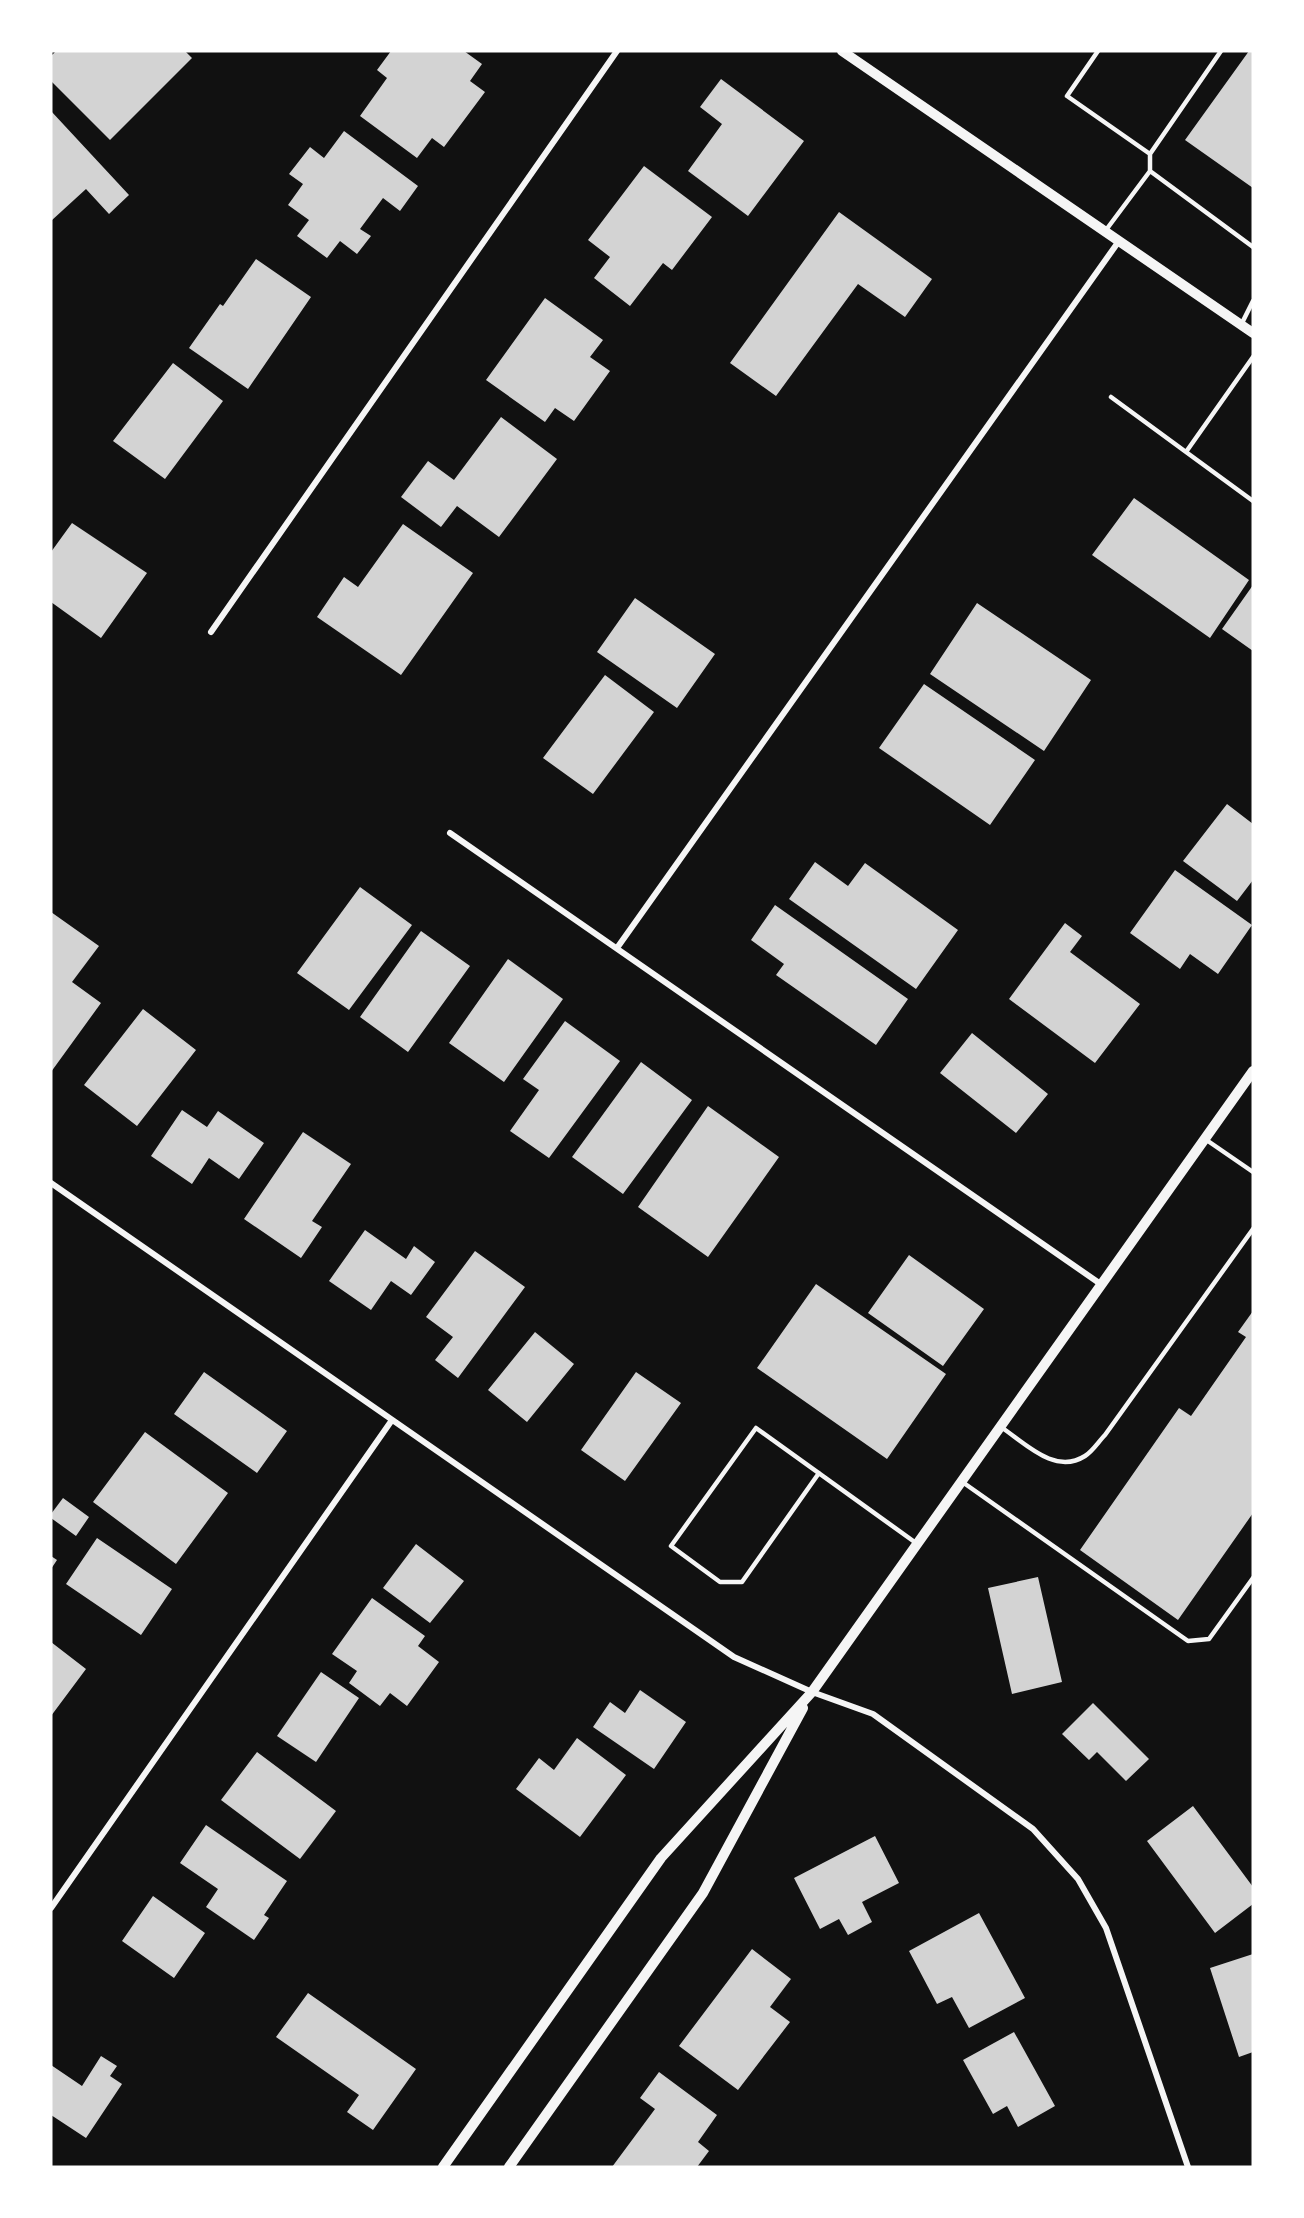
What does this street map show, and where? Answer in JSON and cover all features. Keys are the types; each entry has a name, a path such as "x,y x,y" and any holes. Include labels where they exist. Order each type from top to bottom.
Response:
{"street":[{"path":"211,632 617,51"},
{"path":"842,51 1253,333"},
{"path":"617,948 1119,242"},
{"path":"450,832 1102,1285"},
{"path":"509,2167 703,1893 812,1692 1253,1071"},
{"path":"51,1183 734,1657 812,1692 873,1714 1033,1829 1078,1879 1106,1929 1188,2167"},
{"path":"51,1908 392,1420"},
{"path":"443,2167 661,1858 812,1692"}],"lane":[{"path":"1098,51 1067,96 1150,154"},
{"path":"1105,232 1150,171 1150,154 1221,51"},
{"path":"1150,171 1253,247"},
{"path":"1241,325 1253,301"},
{"path":"1186,452 1253,357"},
{"path":"1111,398 1253,501"},
{"path":"1205,1139 1253,1172"},
{"path":"1000,1426 1047,1459 1067,1463 1087,1455 1105,1435 1253,1229"},
{"path":"819,1473 742,1582 720,1582 671,1546 756,1428 819,1473 917,1544"},
{"path":"961,1482 1188,1641 1209,1639 1253,1578"}],"building":[{"path":"56,51 185,51 192,58 110,140 51,81 51,56"},
{"path":"391,51 464,51 482,64 470,81 485,92 444,147 432,138 417,158 360,116 387,78 377,70"},
{"path":"1249,51 1253,51 1253,188 1185,140"},
{"path":"721,79 804,141 748,216 688,171 722,124 700,107"},
{"path":"51,111 129,195 109,214 86,189 51,221"},
{"path":"344,131 418,186 400,211 383,198 360,229 371,236 357,254 340,241 327,258 297,236 309,220 288,205 303,184 289,174 310,147 324,158"},
{"path":"644,166 712,217 672,270 663,263 630,306 594,278 610,257 588,240"},
{"path":"839,212 932,279 905,317 858,284 776,396 730,363"},
{"path":"256,259 311,297 248,389 189,348 220,304 223,306"},
{"path":"545,298 603,340 590,357 610,371 574,421 555,408 545,422 486,380"},
{"path":"173,363 223,401 165,479 113,441"},
{"path":"501,417 557,459 499,537 457,506 441,527 401,497 428,461 454,480"},
{"path":"1134,498 1249,580 1210,638 1092,555"},
{"path":"72,523 147,573 101,638 51,602 51,552"},
{"path":"403,524 473,573 401,675 317,617 344,577 358,587"},
{"path":"1253,585 1253,651 1222,629"},
{"path":"635,598 715,654 677,708 597,652"},
{"path":"977,603 1091,680 1044,751 930,674"},
{"path":"605,675 654,712 593,794 543,758"},
{"path":"924,684 1035,760 990,825 879,748"},
{"path":"1227,804 1253,824 1253,880 1237,901 1183,861"},
{"path":"815,862 848,886 865,863 958,930 916,989 789,899"},
{"path":"1175,870 1252,925 1218,974 1190,954 1180,969 1130,933"},
{"path":"360,887 412,925 349,1010 297,973"},
{"path":"775,905 908,999 876,1045 776,975 784,964 751,940"},
{"path":"51,912 99,946 72,982 101,1003 51,1072"},
{"path":"1065,923 1082,936 1070,952 1140,1004 1095,1063 1009,999"},
{"path":"421,931 470,966 408,1052 360,1017"},
{"path":"508,959 563,999 504,1082 449,1043"},
{"path":"143,1009 196,1050 137,1126 84,1085"},
{"path":"565,1021 620,1061 549,1158 510,1131 539,1090 523,1079"},
{"path":"972,1033 1048,1094 1016,1133 940,1073"},
{"path":"641,1062 692,1100 623,1194 572,1157"},
{"path":"708,1106 779,1157 708,1257 638,1207"},
{"path":"182,1110 207,1127 218,1111 264,1143 239,1179 209,1158 192,1184 151,1156"},
{"path":"303,1132 351,1164 312,1221 322,1227 301,1258 244,1219"},
{"path":"365,1230 406,1259 414,1246 435,1262 411,1295 391,1281 371,1310 329,1281"},
{"path":"475,1251 525,1287 458,1378 435,1360 453,1337 426,1317"},
{"path":"909,1255 984,1309 943,1366 868,1313"},
{"path":"816,1284 946,1374 887,1459 757,1368"},
{"path":"1253,1311 1253,1513 1178,1620 1080,1550 1179,1408 1191,1416 1246,1337 1238,1332"},
{"path":"535,1332 574,1364 527,1422 488,1390"},
{"path":"204,1372 287,1431 257,1473 174,1414"},
{"path":"636,1372 681,1403 625,1481 581,1450"},
{"path":"145,1432 228,1493 176,1564 93,1502"},
{"path":"63,1498 89,1517 76,1536 51,1518 51,1514"},
{"path":"97,1538 172,1589 141,1635 66,1584"},
{"path":"416,1544 464,1581 430,1623 383,1588"},
{"path":"51,1556 57,1560 51,1569"},
{"path":"1038,1577 1062,1682 1012,1694 988,1588"},
{"path":"372,1598 425,1636 418,1646 439,1662 407,1706 390,1693 380,1706 349,1683 357,1671 332,1654"},
{"path":"51,1642 86,1669 51,1716"},
{"path":"321,1672 359,1698 316,1762 277,1736"},
{"path":"640,1690 686,1722 654,1769 593,1727 610,1702 625,1713"},
{"path":"1093,1703 1149,1759 1126,1781 1097,1752 1089,1760 1062,1734"},
{"path":"577,1738 626,1775 580,1837 516,1789 539,1758 554,1770"},
{"path":"257,1752 336,1811 300,1859 221,1800"},
{"path":"1193,1806 1253,1887 1253,1904 1215,1933 1147,1841"},
{"path":"206,1825 287,1881 264,1915 269,1918 254,1940 206,1907 218,1889 180,1863"},
{"path":"875,1836 899,1883 862,1902 872,1922 848,1935 839,1919 820,1929 794,1878"},
{"path":"153,1896 205,1933 174,1978 122,1941"},
{"path":"979,1913 1025,1998 969,2028 952,1997 937,2004 909,1951"},
{"path":"752,1949 791,1979 770,2007 790,2022 738,2090 679,2046"},
{"path":"1253,1954 1253,2052 1239,2057 1210,1968"},
{"path":"308,1993 416,2069 373,2130 347,2112 359,2095 276,2037"},
{"path":"1014,2032 1055,2106 1018,2127 1007,2106 993,2114 963,2060"},
{"path":"101,2056 117,2066 110,2076 122,2084 86,2138 51,2115 51,2065 82,2086"},
{"path":"659,2072 717,2115 698,2142 709,2151 697,2167 612,2167 655,2109 640,2098"}]}
